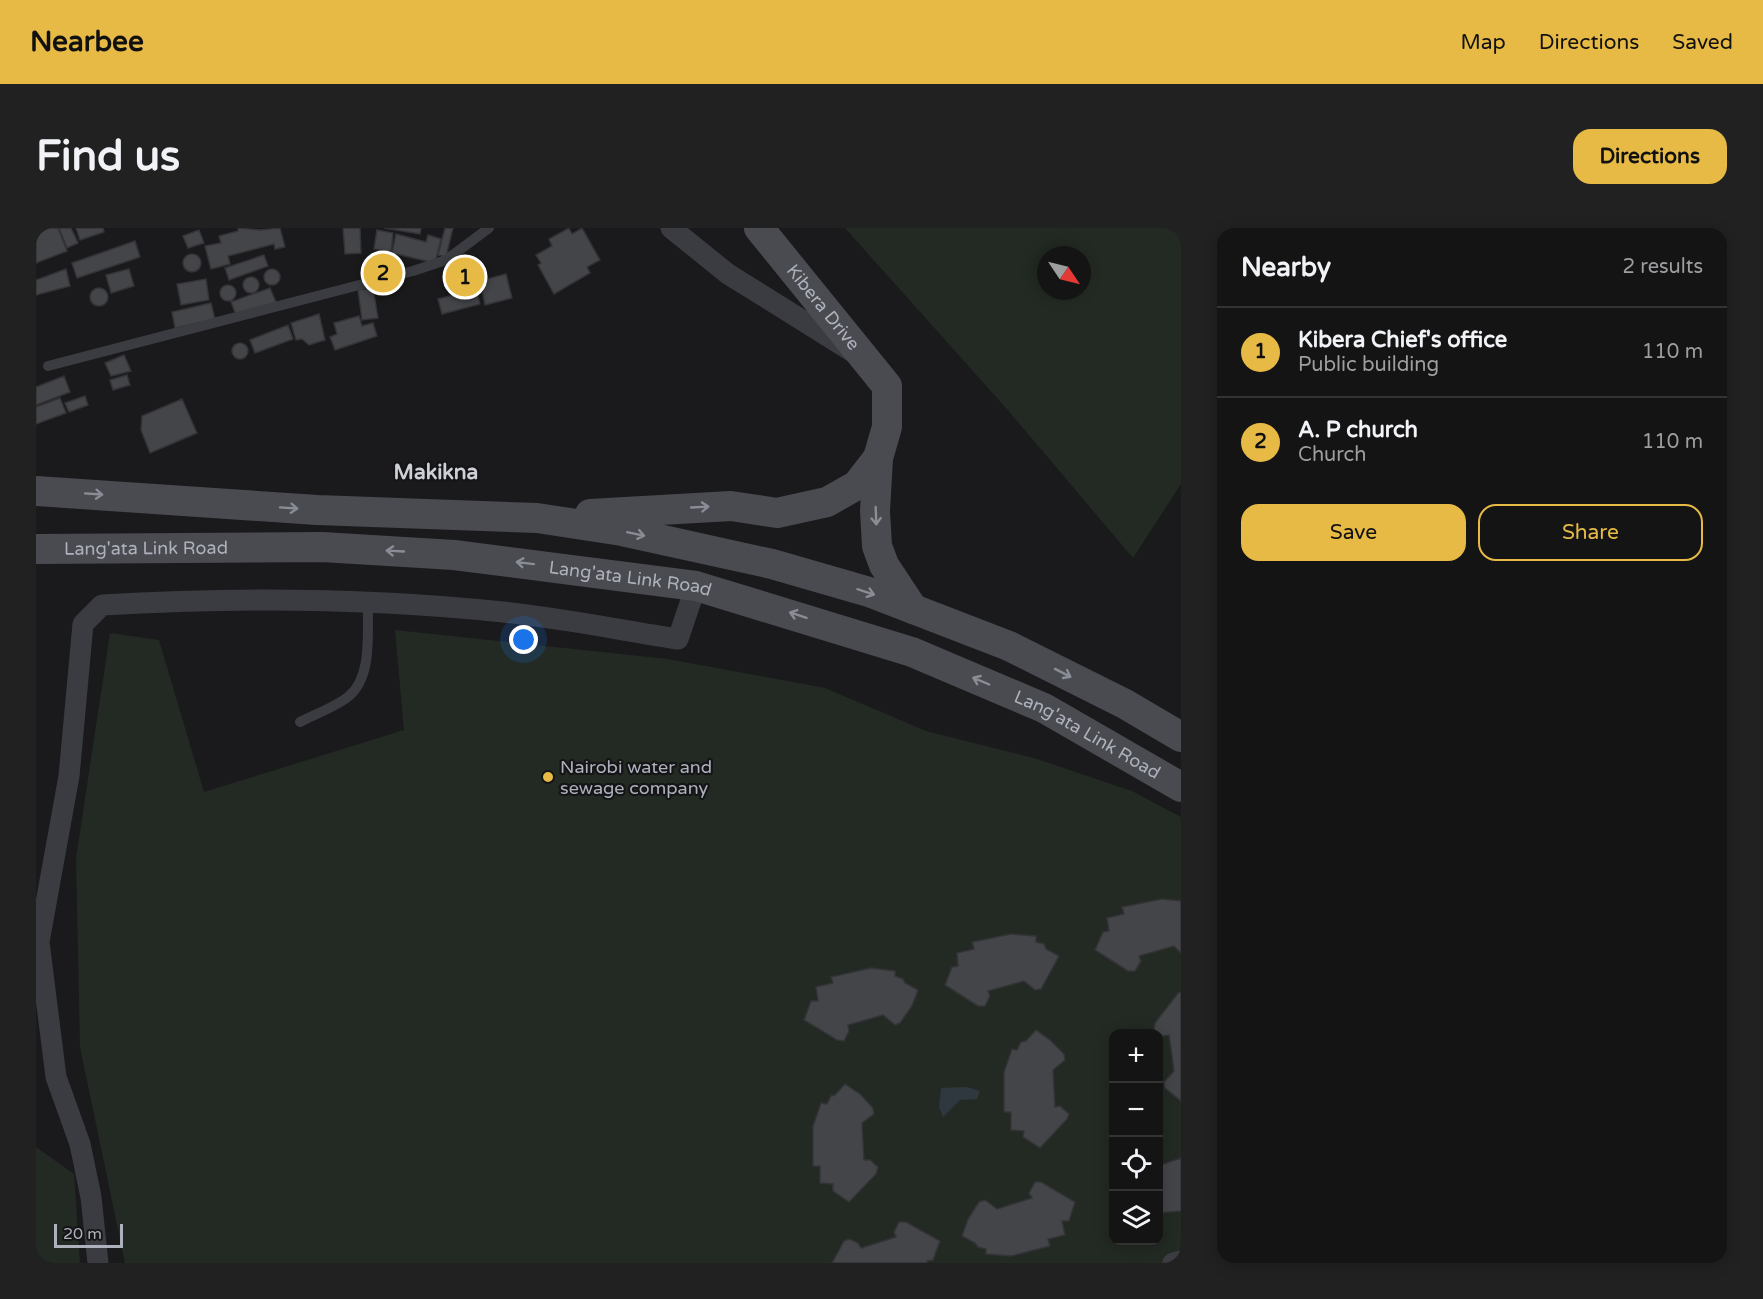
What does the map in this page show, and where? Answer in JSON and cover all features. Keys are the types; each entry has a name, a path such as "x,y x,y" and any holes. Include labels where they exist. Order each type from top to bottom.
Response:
{"main road":[{"name":"Kibera Drive","path":"759,228 886,386 887,427 878,458"},
{"path":"36,491 317,510 537,518 731,506 777,513 827,502 857,485 878,458"},
{"path":"878,458 875,512 877,546 884,565 913,609"},
{"path":"537,518 622,531 772,564 869,592 1010,646 1125,704 1181,737"},
{"name":"Lang'ata Link Road","path":"36,549 322,547 442,554 594,571 696,586 912,652 1044,708 1181,787"}],"street":[{"path":"671,228 728,274 867,360"},
{"path":"98,1263 91,1197 80,1144 56,1077 39,942 69,776 83,624 102,604 210,598 368,603 504,612 678,639 696,586"},
{"path":"1173,1263 1181,1261"}],"lane":[{"path":"48,366 413,271 446,260 489,228"},
{"path":"300,722 348,697 359,686 364,671 368,603"}],"shaded area":[{"path":"845,228 1181,228 1181,484 1133,558 1006,408"},
{"path":"395,630 668,659 825,688 926,731 1034,758 1132,791 1181,817 1181,1263 125,1263 80,1047 76,859 110,633 159,640 204,792 404,730"},
{"path":"967,1087 980,1091 977,1099 960,1100 943,1117 939,1107 941,1088"},
{"path":"36,1147 74,1174 80,1263 36,1263"}],"building":[{"path":"47,228 58,228 67,251 36,263 36,232"},
{"path":"59,228 71,228 78,243 67,248"},
{"path":"76,228 103,228 104,232 80,240"},
{"path":"238,228 261,230 280,228 285,247 275,249 274,244 228,256 230,264 211,269 205,246 221,243 219,236 238,231"},
{"path":"343,228 360,228 361,253 345,254"},
{"path":"384,228 421,228 420,234"},
{"path":"445,228 453,228 446,257 438,255"},
{"path":"569,228 572,234 582,228 600,260 587,267 590,273 554,294 538,265 541,263 536,255 552,246 549,239"},
{"path":"199,230 204,243 188,248 183,236"},
{"path":"377,230 393,233 391,252 374,249"},
{"path":"396,234 426,242 428,235 441,239 435,263 392,253"},
{"path":"135,241 140,257 77,278 72,263"},
{"path":"188,254 196,254 201,259 199,270 188,272 183,267 183,259"},
{"path":"264,255 268,266 229,280 225,268"},
{"path":"66,269 70,286 36,295 36,280"},
{"path":"129,269 134,286 111,293 106,275"},
{"path":"269,269 275,269 280,277 278,283 269,285 264,280 264,274"},
{"path":"506,274 512,298 485,305 480,281"},
{"path":"251,277 257,279 259,285 257,291 251,293 245,291 243,285 245,279"},
{"path":"206,279 209,300 181,305 177,284"},
{"path":"228,285 234,287 236,293 234,299 228,301 222,299 220,293 222,287"},
{"path":"99,288 105,291 108,297 105,303 99,306 93,303 90,297 93,291"},
{"path":"270,288 276,302 237,317 231,302"},
{"path":"373,288 378,318 362,320 358,290"},
{"path":"476,289 480,304 442,314 438,299"},
{"path":"211,303 215,319 175,328 172,312"},
{"path":"319,314 325,340 309,345 302,339 296,340 291,323"},
{"path":"359,316 362,326 373,323 377,336 335,350 330,337 337,334 334,323"},
{"path":"288,325 293,339 255,353 250,340"},
{"path":"240,343 246,345 248,351 246,357 240,359 234,357 232,351 234,345"},
{"path":"124,355 131,371 111,376 105,363"},
{"path":"127,375 130,385 113,390 110,380"},
{"path":"64,376 70,392 36,405 36,387"},
{"path":"85,396 88,405 69,412 65,403"},
{"path":"60,398 66,413 36,424 36,407"},
{"path":"182,399 197,433 150,453 141,430 142,416"},
{"path":"1162,899 1181,901 1181,953 1174,946 1139,956 1141,961 1135,971 1128,971 1095,950 1103,932 1109,931 1107,918 1124,914 1122,907"},
{"path":"1011,934 1036,936 1036,942 1044,944 1046,949 1059,956 1041,989 1035,990 1024,981 988,991 990,996 985,1006 978,1006 945,985 952,967 958,966 957,953 974,949 972,942"},
{"path":"871,968 895,971 895,976 918,990 912,1006 900,1023 895,1025 883,1015 848,1025 849,1031 844,1041 837,1040 804,1020 811,1001 818,1001 816,987 833,983 831,977"},
{"path":"1179,992 1181,993 1181,1101 1165,1088 1164,1082 1174,1071 1169,1035 1163,1036 1163,1029 1154,1029 1155,1023"},
{"path":"1036,1030 1064,1054 1065,1060 1053,1070 1055,1107 1060,1106 1069,1114 1040,1148 1023,1137 1024,1131 1011,1130 1011,1112 1004,1112 1004,1072 1012,1049 1017,1050 1021,1042 1026,1041"},
{"path":"845,1084 860,1094 873,1108 874,1114 862,1123 864,1160 870,1160 878,1167 876,1174 849,1202 833,1191 833,1184 820,1183 820,1166 813,1166 813,1126 821,1103 827,1104 831,1096 835,1095"},
{"path":"1181,1158 1181,1211 1163,1213 1163,1164"},
{"path":"1035,1182 1041,1182 1075,1202 1069,1221 1062,1221 1065,1235 1048,1239 1050,1246 1011,1256 986,1254 986,1249 978,1247 962,1236 968,1219 979,1202 985,1200 997,1209 1032,1198 1029,1193"},
{"path":"899,1222 906,1222 940,1241 933,1260 927,1263 832,1263 844,1241 849,1239 858,1243 861,1248 896,1237 894,1232"}],"place":[{"name":"A. P church","path":"383,273"},
{"name":"Kibera Chief's office","path":"465,277"},
{"name":"Nairobi water and sewage company","path":"548,777"}],"district":[{"name":"Makikna","path":"436,472"}]}
